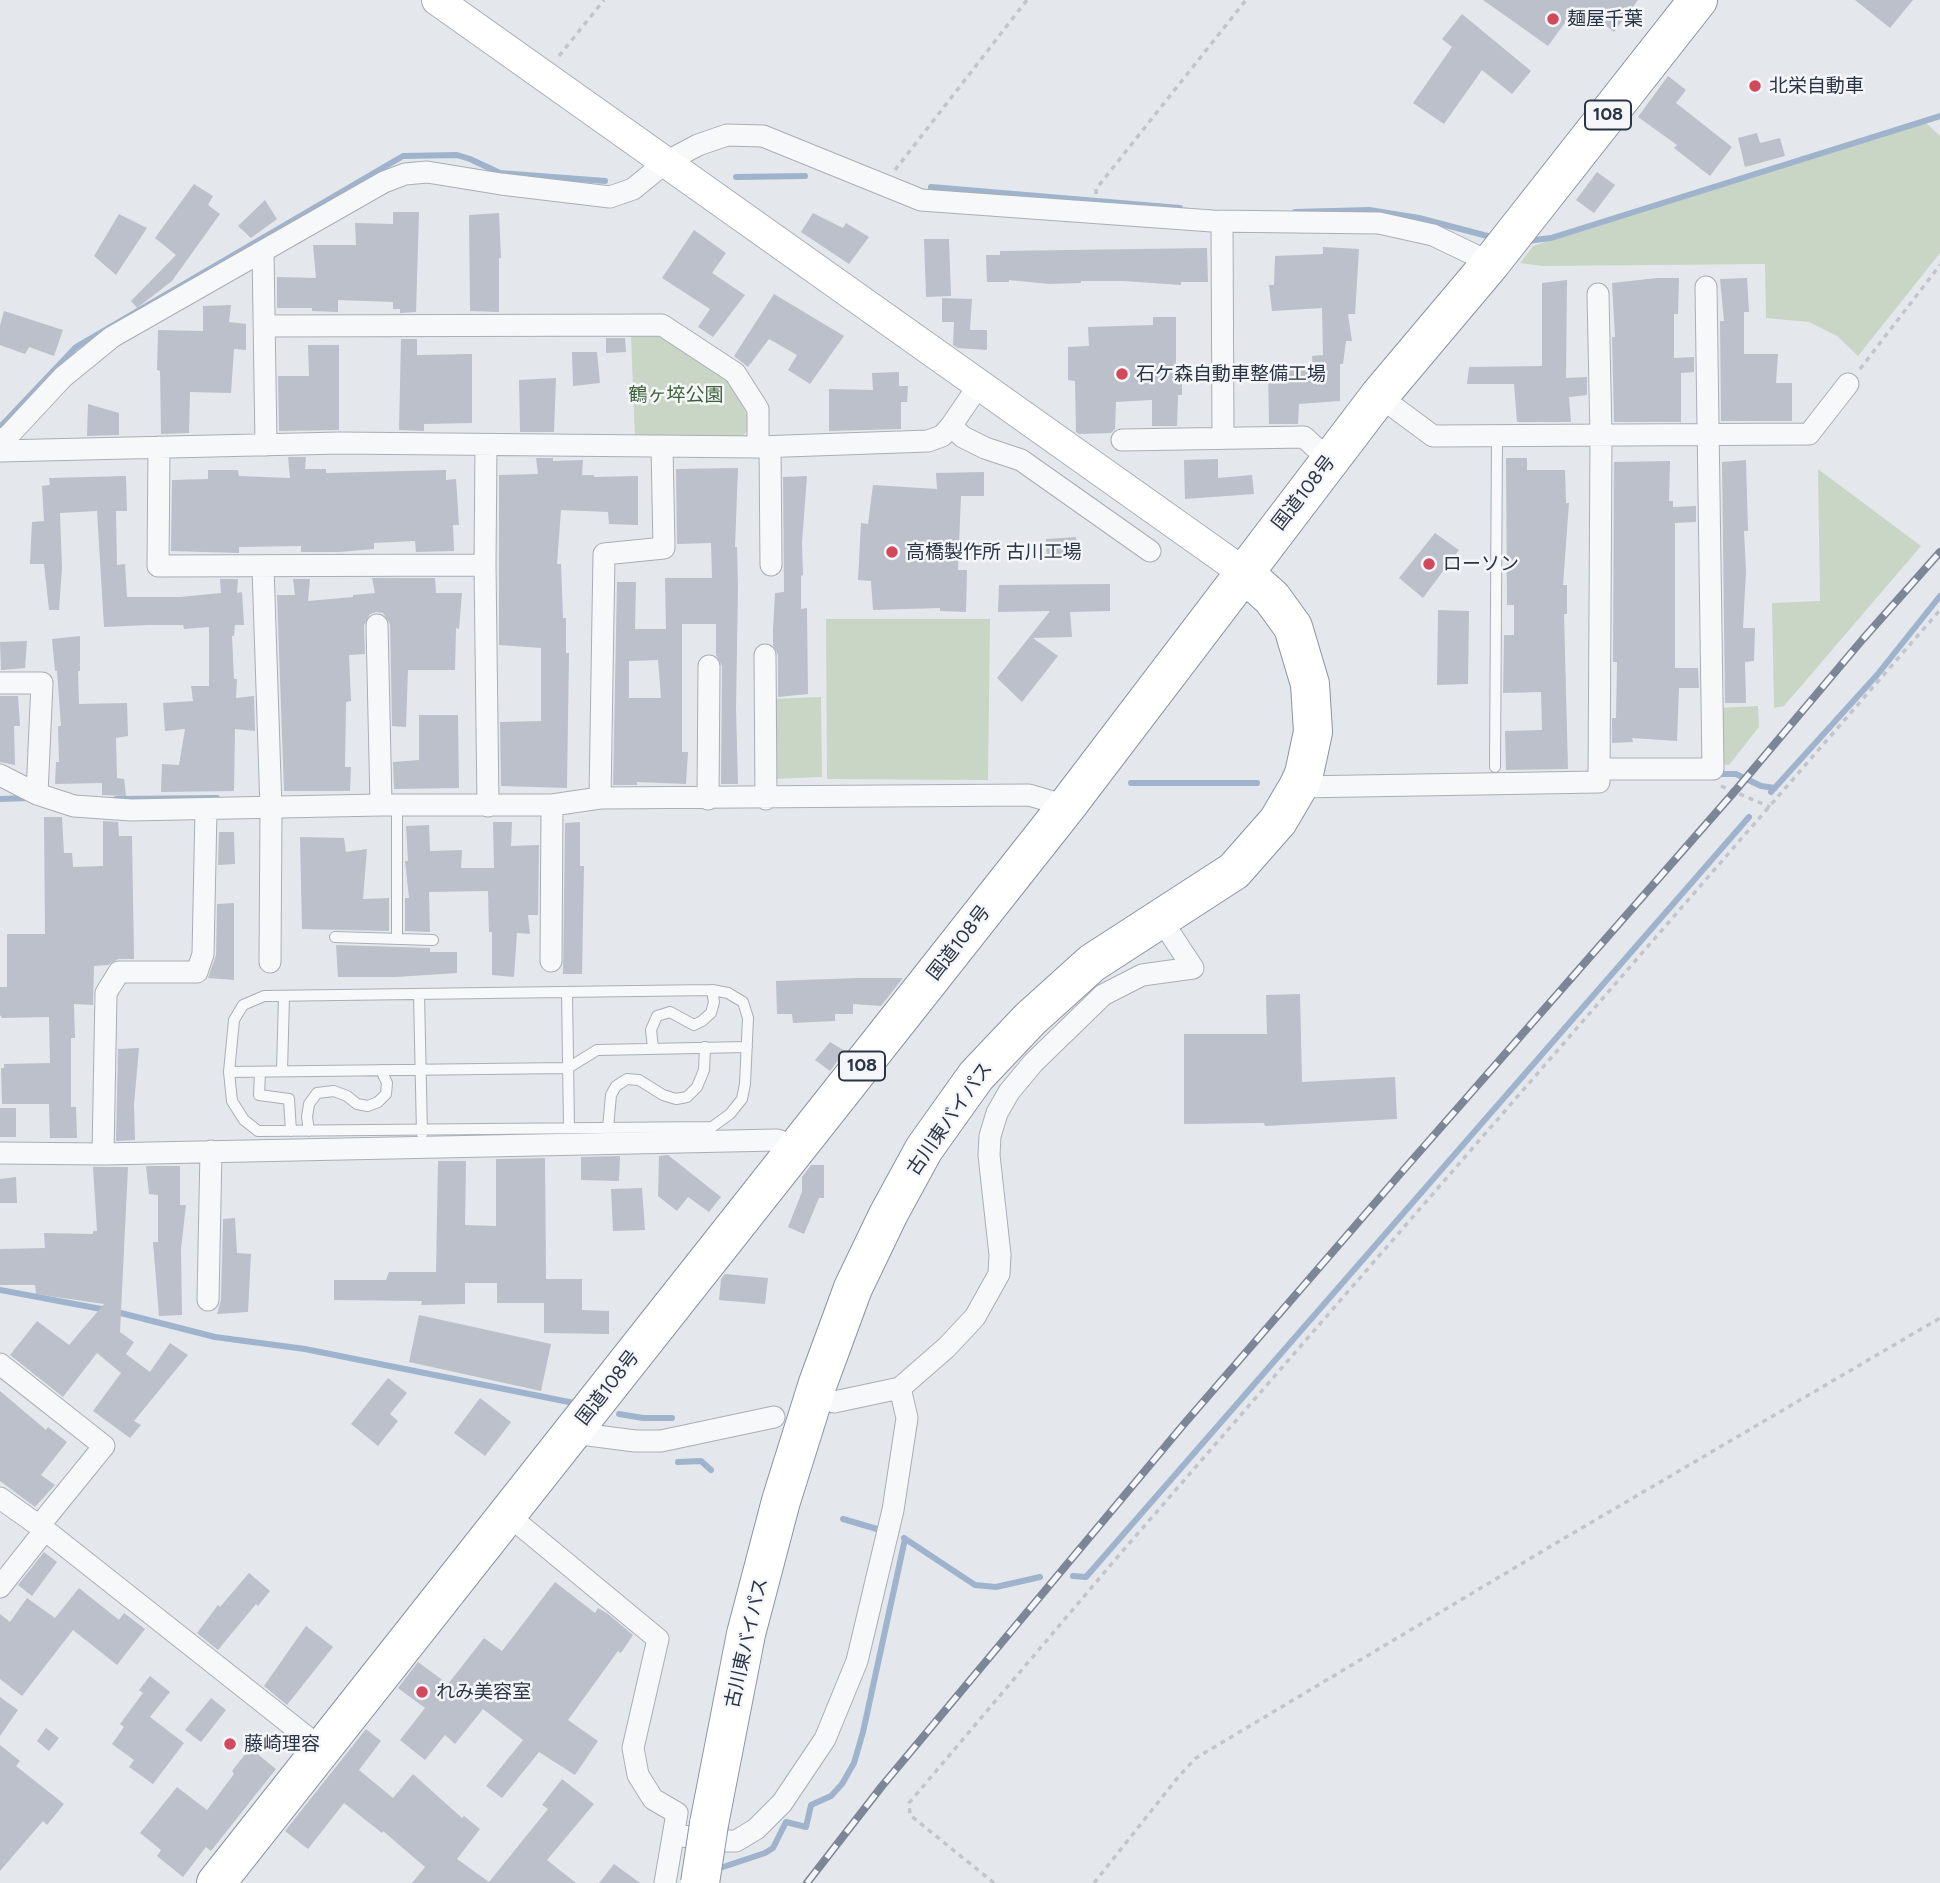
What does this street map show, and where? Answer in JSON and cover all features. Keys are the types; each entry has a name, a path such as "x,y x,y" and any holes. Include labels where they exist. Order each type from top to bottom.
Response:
{"highway":[{"name":"国道108号","path":"216,1883 1067,806 1242,572 1379,396 1504,246 1698,0"},
{"name":"古川東バイパス","path":"700,1883 691,1829 781,1501 818,1383 853,1288 888,1215 924,1149 976,1076 1030,1019 1092,963 1234,871 1278,821 1304,774 1313,732 1310,684 1293,627 1272,598 1242,572"}],"street":[{"path":"438,0 1242,572"},
{"path":"0,441 9,435 63,377 112,337 384,182 405,174 427,172 610,197 633,190 666,162 698,145 727,135 763,136 921,200 1222,221 1380,223 1433,235 1504,246"},
{"path":"1222,221 1223,437"},
{"path":"263,251 266,445"},
{"path":"1601,769 1713,769 1706,287"},
{"path":"1298,787 1599,782 1601,436 1598,294"},
{"path":"265,326 662,325 735,373 758,409 764,447 771,565"},
{"path":"1379,396 1433,436 1809,434 1848,384"},
{"path":"0,451 266,445 764,447 928,441 942,436 979,385"},
{"path":"951,426 963,437 985,448 1021,460 1150,551"},
{"path":"1122,440 1304,438 1329,460"},
{"path":"486,444 487,795"},
{"path":"599,788 604,554 664,548 662,446"},
{"path":"159,447 158,566 485,565"},
{"path":"262,567 270,797 270,962"},
{"path":"377,625 385,798"},
{"path":"765,655 766,789"},
{"path":"709,666 709,789"},
{"path":"0,683 42,683 37,794"},
{"path":"0,775 37,794 74,806 131,810 206,810 270,797 487,795 552,805 599,788 1029,795 1067,806"},
{"path":"551,961 552,805"},
{"path":"103,1154 106,993 120,972 197,972 203,954 206,810"},
{"path":"834,1402 900,1388 947,1347 975,1317 999,1274 1000,1255 989,1154 990,1136 997,1113 1009,1092 1033,1063 1103,995 1142,975 1194,968 1160,918"},
{"path":"0,1153 211,1151 422,1138 777,1140 798,1147"},
{"path":"208,1300 211,1151"},
{"path":"0,1364 104,1446 0,1587"},
{"path":"508,1515 658,1639 634,1748 638,1775 653,1799 677,1813 691,1829 722,1842 736,1840 756,1829 782,1803 825,1739 857,1661 893,1510 907,1418 900,1388"},
{"path":"573,1433 635,1441 662,1441 774,1417"},
{"path":"0,1498 323,1749"},
{"path":"666,1883 691,1829"}],"lane":[{"path":"1495,766 1497,436"},
{"path":"385,798 397,938"},
{"path":"335,937 433,940"},
{"path":"653,1048 651,1030 657,1016 670,1012 694,1025 711,1013 715,1002 712,990"},
{"path":"712,990 728,993 743,1002 748,1018 742,1099 730,1114 712,1127 569,1128 422,1138 309,1131 258,1131 244,1120 232,1101 229,1072 233,1020 243,1005 264,996 567,992 712,990"},
{"path":"567,992 569,1128"},
{"path":"419,994 422,1138"},
{"path":"282,1071 284,996"},
{"path":"608,1128 611,1096 616,1086 627,1079 639,1080 663,1095 676,1099 687,1097 698,1087 704,1070 705,1047"},
{"path":"229,1072 568,1068 597,1050 747,1048"},
{"path":"309,1131 309,1104 317,1093 334,1091 368,1107 386,1094 387,1083 381,1070"},
{"path":"260,1072 259,1094 289,1098 291,1131"}],"path":[{"path":"544,75 604,0"},
{"path":"887,188 895,169 1027,0"},
{"path":"1096,189 1246,0"},
{"path":"1848,384 1940,265"},
{"path":"994,1883 909,1815 909,1803 1123,1550 1940,610"},
{"path":"1094,1883 1196,1758 1940,1318"}],"green space":[{"path":"1926,123 1940,136 1940,253 1858,356 1837,336 1809,322 1766,318 1765,264 1542,266 1520,263 1533,246"},
{"name":"鶴ヶ埣公園","path":"648,332 674,343 728,380 749,418 749,429 740,439 635,439 631,335"},
{"path":"1818,469 1921,546 1784,706 1774,708 1772,603 1820,601"},
{"path":"826,619 990,619 988,780 827,779"},
{"path":"821,697 822,777 770,779 770,699"},
{"path":"1758,706 1759,727 1729,765 1720,764 1719,708"}],"building":[{"path":"1483,0 1638,0 1614,32 1594,16 1589,21 1575,9 1548,46"},
{"path":"1855,0 1913,0 1890,28"},
{"path":"1462,14 1531,71 1512,94 1482,70 1444,124 1413,103 1452,47 1442,39"},
{"path":"1668,76 1686,90 1676,103 1732,147 1710,176 1674,148 1677,145 1638,117"},
{"path":"1757,133 1760,143 1780,138 1785,156 1745,167 1738,138"},
{"path":"1597,172 1615,185 1594,213 1576,200"},
{"path":"194,184 213,196 208,205 220,214 172,281 137,308 131,301 176,255 155,238"},
{"path":"265,200 277,219 251,238 238,226"},
{"path":"393,212 419,212 416,312 400,313 400,309 393,309 393,302 338,300 338,312 312,311 312,308 277,308 277,277 316,278 313,245 356,245 355,223 393,224"},
{"path":"499,213 499,312 470,311 469,215"},
{"path":"813,213 843,228 846,223 869,237 849,264 801,232"},
{"path":"119,214 147,228 116,275 94,256"},
{"path":"694,230 726,253 712,273 745,295 713,337 698,327 710,309 662,278"},
{"path":"924,239 949,239 951,296 926,297"},
{"path":"1323,247 1359,249 1355,314 1348,314 1352,341 1346,341 1343,364 1340,364 1340,401 1299,404 1298,424 1269,424 1268,369 1313,368 1312,356 1323,355 1322,308 1272,311 1269,285 1274,285 1275,256 1323,254"},
{"path":"1207,248 1208,282 1181,282 1181,285 1123,281 1049,284 1009,280 987,282 986,255 1000,255 1000,251"},
{"path":"1679,278 1678,314 1674,314 1674,358 1694,357 1694,372 1681,373 1681,422 1614,422 1612,337 1615,337 1612,283"},
{"path":"1747,278 1749,312 1744,312 1744,354 1778,354 1776,383 1792,383 1792,421 1721,421 1720,321 1724,321 1720,279"},
{"path":"1567,280 1566,378 1587,377 1587,395 1569,397 1571,422 1517,422 1514,384 1467,384 1469,367 1542,366 1542,283"},
{"path":"774,294 844,336 810,384 788,370 797,355 769,339 748,367 734,356"},
{"path":"942,298 972,299 970,330 987,330 987,350 958,348 953,345 954,322 942,322"},
{"path":"231,305 229,322 246,324 246,350 234,349 231,393 190,392 189,433 161,434 160,371 157,370 158,330 203,331 203,306"},
{"path":"4,311 63,330 54,356 29,347 25,354 0,345 0,326"},
{"path":"1153,317 1176,317 1176,365 1182,365 1182,395 1178,395 1177,426 1152,426 1152,400 1116,402 1115,429 1111,433 1079,434 1076,432 1075,381 1068,380 1068,347 1089,346 1088,327 1153,325"},
{"path":"606,338 625,338 626,352 606,353"},
{"path":"401,339 417,339 417,355 472,354 472,423 424,424 424,431 399,430"},
{"path":"308,345 339,345 339,430 279,431 278,376 309,376"},
{"path":"572,352 597,352 600,383 573,386"},
{"path":"899,372 899,386 908,386 907,402 901,402 901,429 829,431 829,389 873,390 872,373"},
{"path":"556,378 554,432 520,432 519,380"},
{"path":"88,404 119,413 119,435 87,436"},
{"path":"288,457 306,457 305,469 326,469 326,473 446,470 446,480 456,479 459,525 453,525 454,551 416,552 415,541 374,543 374,549 339,552 301,552 301,546 239,547 239,553 171,551 172,480 208,479 208,470 238,470 239,476 290,478"},
{"path":"536,458 553,458 553,461 583,460 582,475 638,476 638,525 609,524 608,512 561,510 557,564 561,564 566,653 569,653 567,788 501,786 500,722 541,721 541,648 499,645 499,475 538,474"},
{"path":"1506,458 1527,458 1527,470 1565,470 1566,503 1569,503 1563,585 1567,585 1567,614 1564,614 1568,769 1506,770 1505,731 1542,730 1541,692 1503,693 1504,635 1514,635 1514,605 1507,605"},
{"path":"1218,459 1218,478 1252,475 1254,494 1185,499 1184,460"},
{"path":"1746,460 1748,531 1744,531 1746,571 1743,628 1755,628 1754,661 1745,662 1746,703 1725,703 1722,462"},
{"path":"1670,461 1669,501 1673,501 1673,507 1696,506 1696,522 1675,523 1675,668 1698,668 1699,688 1679,688 1677,741 1632,738 1633,742 1612,743 1612,718 1616,718 1617,662 1613,662 1614,462"},
{"path":"738,468 735,547 738,586 738,784 721,784 722,666 716,655 716,624 682,624 682,752 688,752 686,784 637,782 637,785 613,785 617,582 636,582 635,629 666,629 665,578 712,578 711,543 677,544 676,469","holes":["658,660 661,698 629,698 629,661"]},
{"path":"984,472 984,496 961,496 958,570 967,570 966,612 940,611 940,608 873,610 871,581 858,580 861,523 868,524 873,485 937,489 936,473"},
{"path":"126,476 127,511 116,511 117,565 125,564 127,597 180,597 221,593 220,579 238,579 237,593 242,592 244,625 235,625 232,636 234,679 237,679 236,698 254,696 255,731 235,729 234,791 161,792 162,764 179,765 185,729 165,731 163,703 193,701 191,686 209,686 209,627 104,627 97,511 60,513 62,568 59,610 49,610 44,564 30,564 32,522 44,521 42,486 50,485 49,478"},
{"path":"807,476 801,609 807,608 808,694 778,697 778,655 773,645 773,630 775,593 784,592 783,477"},
{"name":"ローソン","path":"1435,533 1459,550 1423,598 1399,578"},
{"path":"1076,537 1077,556 1047,558 1046,539"},
{"path":"372,578 435,578 436,593 462,593 459,629 456,628 455,670 408,670 406,727 392,726 390,624 383,613 370,614 364,625 365,654 349,655 351,701 346,702 345,767 351,767 350,791 284,791 277,595 295,595 293,579 310,579 308,601 353,597 375,593"},
{"path":"1110,584 1110,611 1070,612 1072,637 1033,638 1058,656 1022,702 997,678 1050,611 998,612 999,585"},
{"path":"1438,610 1469,611 1468,684 1437,685"},
{"path":"80,636 79,704 127,703 128,736 116,738 117,778 124,779 126,796 102,795 102,783 55,784 56,762 59,762 58,726 61,726 52,639"},
{"path":"27,641 25,668 1,670 0,642"},
{"path":"0,696 18,696 20,726 14,726 15,765 0,762"},
{"path":"419,715 458,715 459,788 394,789 393,762 419,760"},
{"path":"44,817 62,817 64,853 72,853 73,867 103,866 103,821 118,822 119,836 132,836 134,959 118,959 108,965 94,966 93,1005 74,1004 71,1107 76,1107 77,1138 50,1138 49,1104 2,1104 1,1068 4,1068 4,1064 50,1063 49,1017 2,1018 0,1015 0,987 7,987 7,934 45,934"},
{"path":"493,822 512,822 511,846 539,845 538,915 528,915 530,934 517,933 514,977 492,975 488,891 429,892 430,932 405,931 405,898 409,898 405,861 408,861 406,826 429,825 430,851 462,850 461,868 494,868"},
{"path":"580,822 580,866 584,866 582,974 563,974 565,823"},
{"path":"219,832 234,832 235,864 218,865"},
{"path":"300,837 344,838 346,852 367,849 363,899 389,898 389,931 302,929"},
{"path":"234,903 234,980 208,978 216,955 217,904"},
{"path":"336,945 430,948 430,952 457,952 457,973 338,977"},
{"path":"903,978 881,1006 853,1004 853,1014 835,1014 835,1021 793,1023 792,1014 777,1014 776,981"},
{"path":"1300,994 1302,1082 1395,1077 1397,1119 1265,1126 1264,1123 1184,1124 1184,1034 1267,1034 1266,995"},
{"path":"830,1042 845,1051 830,1071 815,1060"},
{"path":"139,1048 134,1104 135,1140 116,1141 118,1049"},
{"path":"0,1108 16,1108 16,1137 0,1137"},
{"path":"668,1155 721,1197 709,1212 688,1197 677,1211 658,1196 659,1156"},
{"path":"620,1156 619,1181 581,1180 581,1157"},
{"path":"545,1158 546,1279 582,1279 582,1310 609,1311 609,1334 544,1333 544,1303 497,1303 497,1283 465,1283 465,1304 421,1305 422,1301 334,1300 334,1280 386,1280 389,1272 436,1272 438,1161 466,1161 465,1225 496,1226 496,1159"},
{"path":"811,1165 824,1165 824,1198 819,1198 804,1234 788,1227 802,1192 802,1177"},
{"path":"146,1166 180,1166 180,1205 186,1205 181,1249 182,1315 159,1316 153,1242 158,1242 158,1195 149,1194"},
{"path":"93,1167 128,1167 120,1332 134,1342 126,1354 150,1372 170,1343 188,1355 134,1421 141,1425 130,1438 93,1411 121,1373 97,1353 63,1397 10,1355 37,1321 69,1345 104,1304 36,1294 35,1285 0,1285 0,1249 45,1248 44,1233 93,1234 93,1231 97,1231"},
{"path":"16,1177 17,1203 0,1203 0,1179"},
{"path":"642,1188 645,1230 613,1231 611,1189"},
{"path":"235,1218 237,1253 251,1254 248,1312 217,1314 221,1300 223,1219"},
{"path":"725,1274 768,1278 765,1304 719,1300 721,1279"},
{"path":"419,1315 551,1344 541,1391 409,1362"},
{"path":"388,1378 407,1393 390,1414 398,1421 378,1446 351,1424"},
{"path":"0,1391 46,1430 48,1427 67,1442 41,1475 55,1485 35,1507 0,1481"},
{"path":"480,1398 511,1422 485,1456 454,1433"},
{"path":"44,1552 57,1562 32,1596 18,1585"},
{"path":"249,1573 270,1591 218,1650 197,1633 218,1605 220,1607"},
{"path":"555,1582 595,1613 598,1608 608,1614 633,1635 621,1653 618,1651 568,1720 598,1741 575,1775 539,1752 502,1798 486,1786 523,1740 483,1709 455,1744 445,1735 425,1760 400,1740 425,1708 398,1688 418,1662 448,1684 484,1638 502,1651"},
{"path":"79,1588 119,1620 124,1613 145,1629 117,1665 73,1630 22,1696 0,1679 0,1614 10,1622 27,1598 55,1618"},
{"path":"306,1626 333,1647 287,1705 264,1686"},
{"path":"150,1676 170,1692 150,1717 184,1743 153,1784 129,1767 134,1760 112,1744 124,1727 120,1724 143,1693 139,1690"},
{"path":"0,1697 18,1710 0,1736"},
{"path":"211,1698 226,1710 201,1742 185,1730"},
{"path":"46,1728 59,1738 49,1751 37,1741"},
{"path":"366,1729 381,1741 359,1770 393,1798 413,1774 462,1818 464,1816 480,1829 457,1859 489,1882 548,1809 542,1805 562,1779 594,1804 547,1860 576,1883 412,1883 425,1867 383,1831 382,1833 344,1803 308,1849 285,1831"},
{"path":"0,1745 20,1761 16,1766 64,1804 47,1825 43,1821 0,1871"},
{"path":"250,1748 276,1769 211,1851 206,1847 183,1877 157,1856 161,1850 140,1833 177,1787 207,1810"},
{"path":"614,1864 640,1883 599,1883"}],"waterway":[{"path":"1527,241 1551,238 1940,116"},
{"path":"0,427 76,347 403,156 457,155 500,173 605,181"},
{"path":"736,177 805,176"},
{"path":"931,187 1180,208"},
{"path":"1295,212 1369,210 1419,218 1495,238"},
{"path":"1771,792 1877,675 1940,596"},
{"path":"1717,774 1736,774 1761,786 1775,788"},
{"path":"1131,783 1257,783"},
{"path":"0,799 30,798"},
{"path":"116,799 217,798"},
{"path":"1073,1576 1086,1577 1749,817"},
{"path":"0,1290 117,1312 215,1337 305,1349 574,1403"},
{"path":"619,1414 643,1418 672,1418"},
{"path":"678,1462 701,1461 711,1470"},
{"path":"843,1519 877,1529"},
{"path":"904,1538 975,1585 996,1587 1040,1577"},
{"path":"717,1869 773,1848 786,1822 806,1827 811,1805 831,1796 842,1784 854,1763 905,1539"}],"railway":[{"path":"807,1883 882,1786 1184,1424 1940,552"}],"place":[{"name":"麺屋千葉","path":"1553,19"},
{"name":"北栄自動車","path":"1755,86"},
{"name":"石ケ森自動車整備工場","path":"1122,374"},
{"name":"高橋製作所 古川工場","path":"892,552"},
{"name":"ローソン","path":"1429,564"},
{"name":"れみ美容室","path":"422,1692"},
{"name":"藤崎理容","path":"230,1744"}]}
